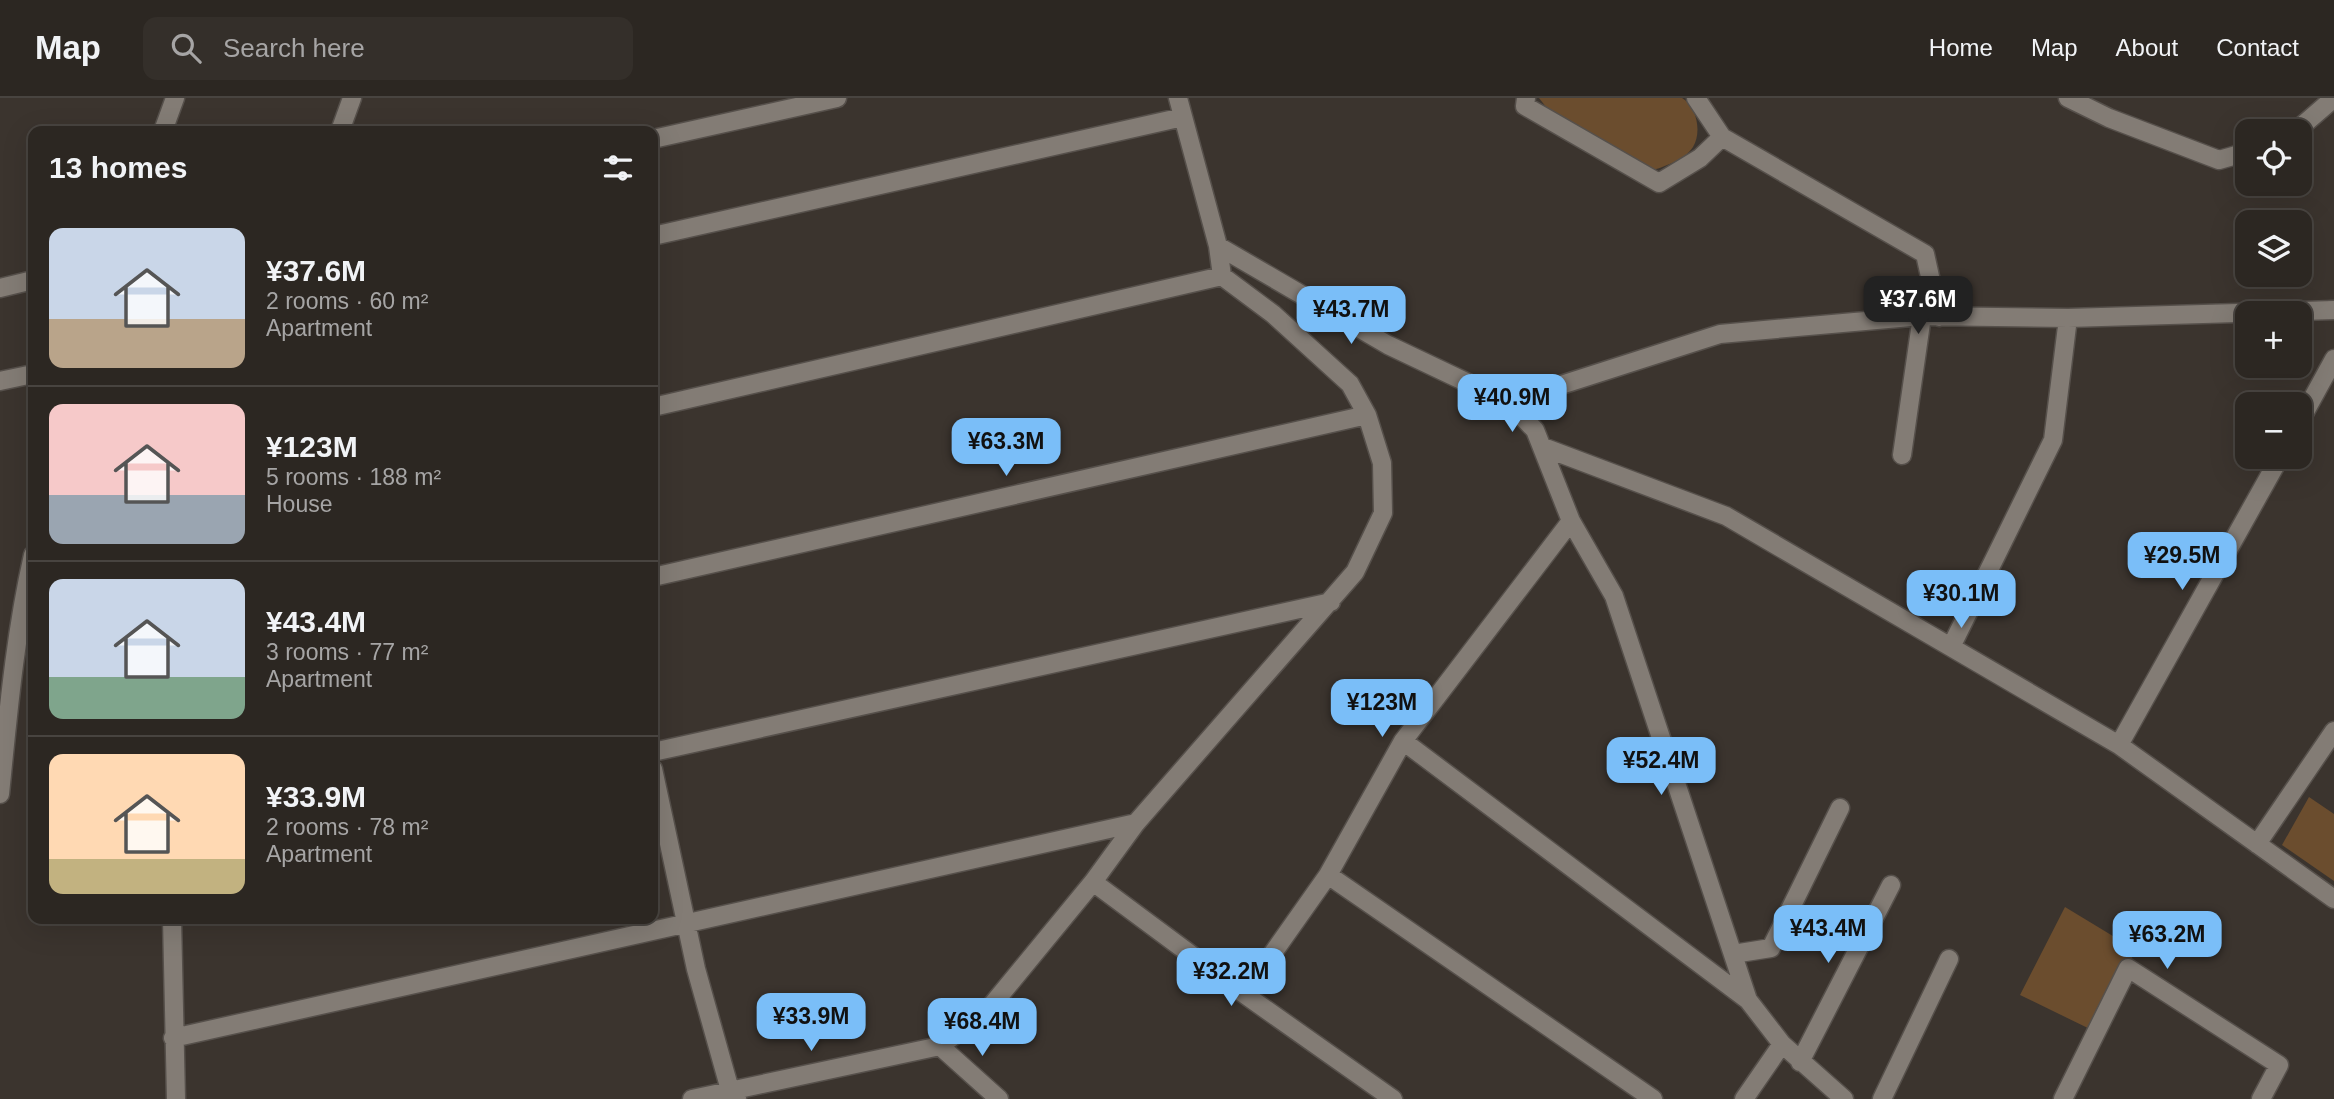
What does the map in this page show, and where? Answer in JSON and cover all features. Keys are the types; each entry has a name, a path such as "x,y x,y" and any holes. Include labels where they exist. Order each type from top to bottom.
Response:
{"street":[{"path":"165,126 175,98"},
{"path":"342,126 352,98"},
{"path":"658,138 837,98"},
{"path":"692,1099 735,1095 940,1046 987,1011 1093,882 1136,823 1355,572 1383,513 1382,463 1367,415 1350,384 1273,314 1222,276 1218,246 1178,98"},
{"path":"1526,98 1525,106 1659,183 1700,158 1722,137"},
{"path":"1696,98 1722,137 1925,254 1930,317 1902,455"},
{"path":"2068,98 2109,118 2219,160 2235,155"},
{"path":"2310,119 2334,98"},
{"path":"658,235 1183,117"},
{"path":"1218,246 1388,345 1508,402 1535,429 1571,521 1614,596 1748,1000"},
{"path":"658,406 1222,276"},
{"path":"0,288 28,281"},
{"path":"1508,402 1720,334 1930,317 2068,318 2334,310"},
{"path":"1951,647 2053,440 2068,318"},
{"path":"2312,399 2334,359"},
{"path":"0,381 28,375"},
{"path":"658,576 1367,415"},
{"path":"1543,447 1726,516 2119,745 2334,899"},
{"path":"2119,745 2273,469"},
{"path":"1244,993 1328,875 1403,741 1571,521"},
{"path":"0,794 28,578"},
{"path":"658,751 1331,602"},
{"path":"2257,844 2334,732"},
{"path":"1403,741 1748,1000 1782,1044 1844,1099"},
{"path":"658,792 695,969 735,1095"},
{"path":"1733,954 1771,948 1840,808"},
{"path":"173,1038 1136,823"},
{"path":"1328,875 1653,1099"},
{"path":"1093,882 1393,1099"},
{"path":"1800,1062 1891,885"},
{"path":"172,924 176,1099"},
{"path":"1882,1099 1949,959"},
{"path":"2063,1099 2128,968 2279,1065 2261,1099"},
{"path":"1744,1099 1782,1044"},
{"path":"940,1046 999,1099"}],"shaded area":[{"path":"1539,98 1682,98 1691,107 1696,120 1696,141 1689,152 1679,159 1650,171 1550,112"},
{"path":"2309,797 2334,814 2334,881 2282,845"},
{"path":"2065,907 2136,950 2094,1031 2020,995"}]}
